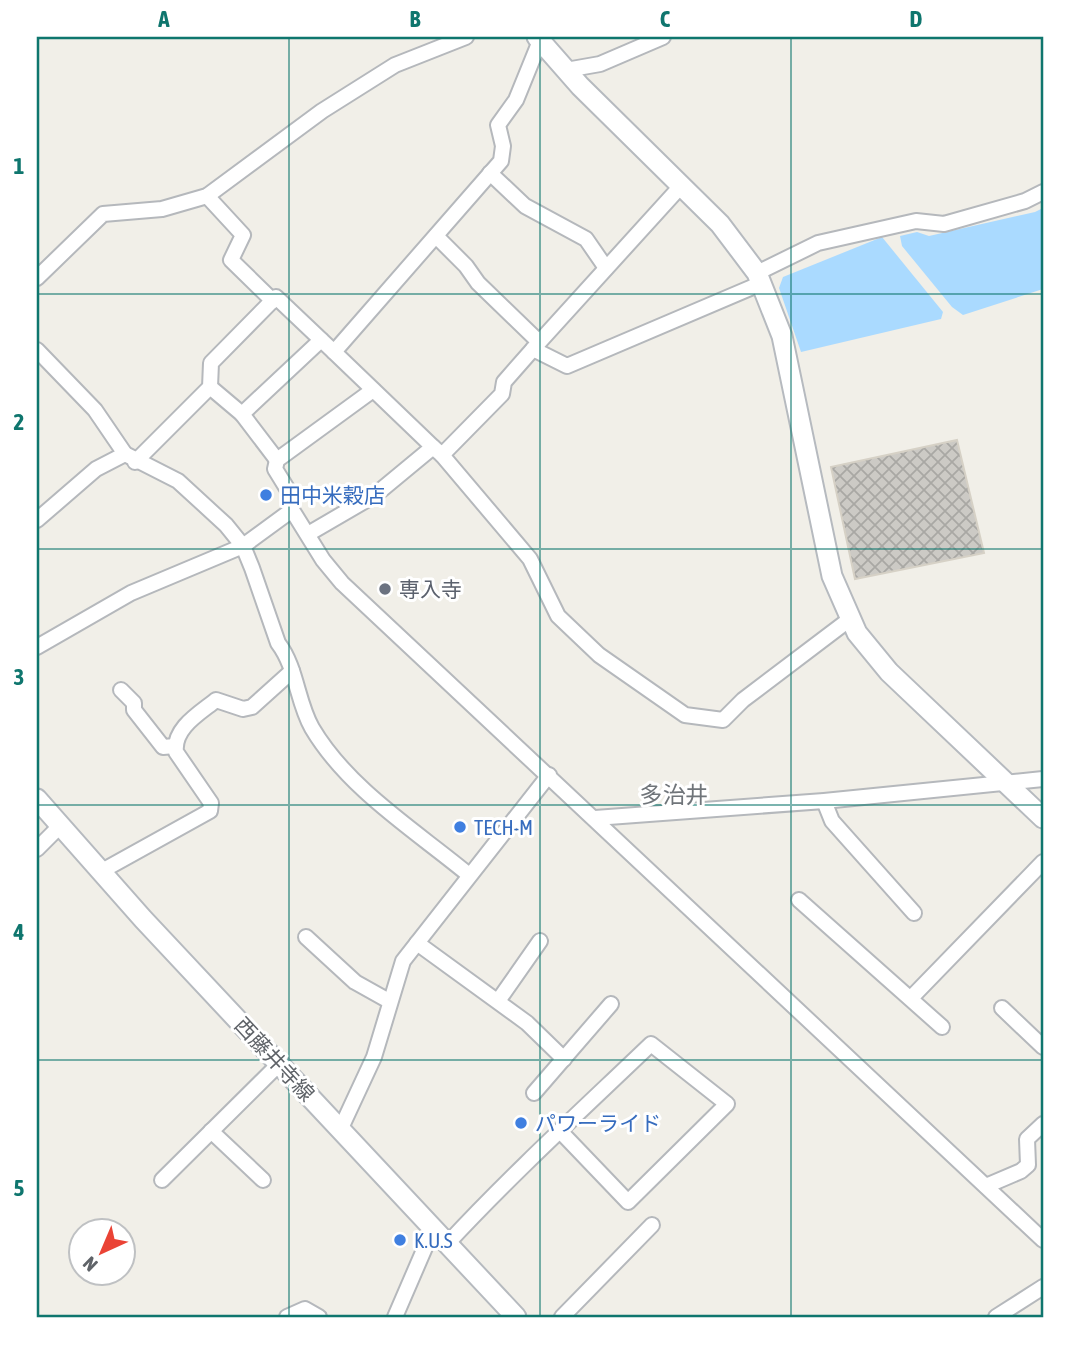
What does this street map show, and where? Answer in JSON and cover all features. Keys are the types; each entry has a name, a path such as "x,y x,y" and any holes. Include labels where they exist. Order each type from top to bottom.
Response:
{"street":[{"path":"37,278 103,214 162,209 207,196 322,111 395,65 466,37"},
{"path":"566,70 600,64 663,37"},
{"path":"334,352 501,161 503,146 498,125 516,100 539,39 566,70 720,224 760,278 782,337 832,576 850,620 871,652 890,672 1043,818"},
{"path":"490,173 525,206 586,239 606,268"},
{"path":"308,534 374,495 437,451 502,394 504,382 681,186"},
{"path":"436,236 536,346 567,366 760,278 818,243 916,221 944,224 1025,201 1043,192"},
{"path":"207,196 243,235 231,260 273,300"},
{"path":"37,520 96,469 130,458 211,387 211,363 276,297 437,451 530,559 558,616 598,655 685,715 723,720 743,700 850,620"},
{"path":"242,414 321,340"},
{"path":"37,350 94,410 130,458 178,481 208,506 243,547 278,643 286,654 311,726 330,754 367,792 469,875"},
{"path":"211,387 242,414 277,460"},
{"path":"373,390 277,460 275,469 291,495 292,510 323,560 342,583 1043,1240"},
{"path":"37,647 131,593 243,547 292,510"},
{"path":"100,872 210,811 211,803 176,752 175,746 180,731 216,699 243,709 252,707 292,671"},
{"path":"121,690 134,703 134,710 163,747 175,746"},
{"path":"341,1128 374,1057 403,961 549,775"},
{"path":"595,818 824,801 1043,779"},
{"name":"西藤井寺線","path":"37,799 100,872 516,1317"},
{"path":"824,801 832,821 914,913"},
{"path":"37,849 60,826"},
{"path":"911,998 1043,862"},
{"path":"799,900 942,1027"},
{"path":"306,937 355,982 389,1001"},
{"path":"498,1001 540,942"},
{"path":"417,943 527,1023 565,1059"},
{"path":"534,1093 611,1004"},
{"path":"1002,1008 1043,1047"},
{"path":"447,1244 560,1131 651,1044 727,1104 628,1202 560,1131"},
{"path":"162,1180 280,1063"},
{"path":"986,1186 1021,1171 1028,1165 1027,1139 1043,1124"},
{"path":"211,1131 262,1180"},
{"path":"562,1317 652,1225"},
{"path":"395,1317 433,1229"},
{"path":"996,1317 1043,1287"},
{"path":"287,1317 305,1309 318,1317"}],"water":[{"path":"1043,208 1043,289 963,315 952,307 902,246 900,236 917,232 929,236"},
{"path":"882,237 943,312 941,319 801,352 779,288 783,277"}],"building":[{"path":"957,440 984,553 855,579 831,467"}],"place":[{"name":"田中米穀店","path":"266,495"},
{"name":"専入寺","path":"385,589"},
{"name":"TECH-M","path":"460,827"},
{"name":"パワーライド","path":"521,1123"},
{"name":"K.U.S","path":"400,1240"}],"district":[{"name":"多治井","path":"674,795"}]}
